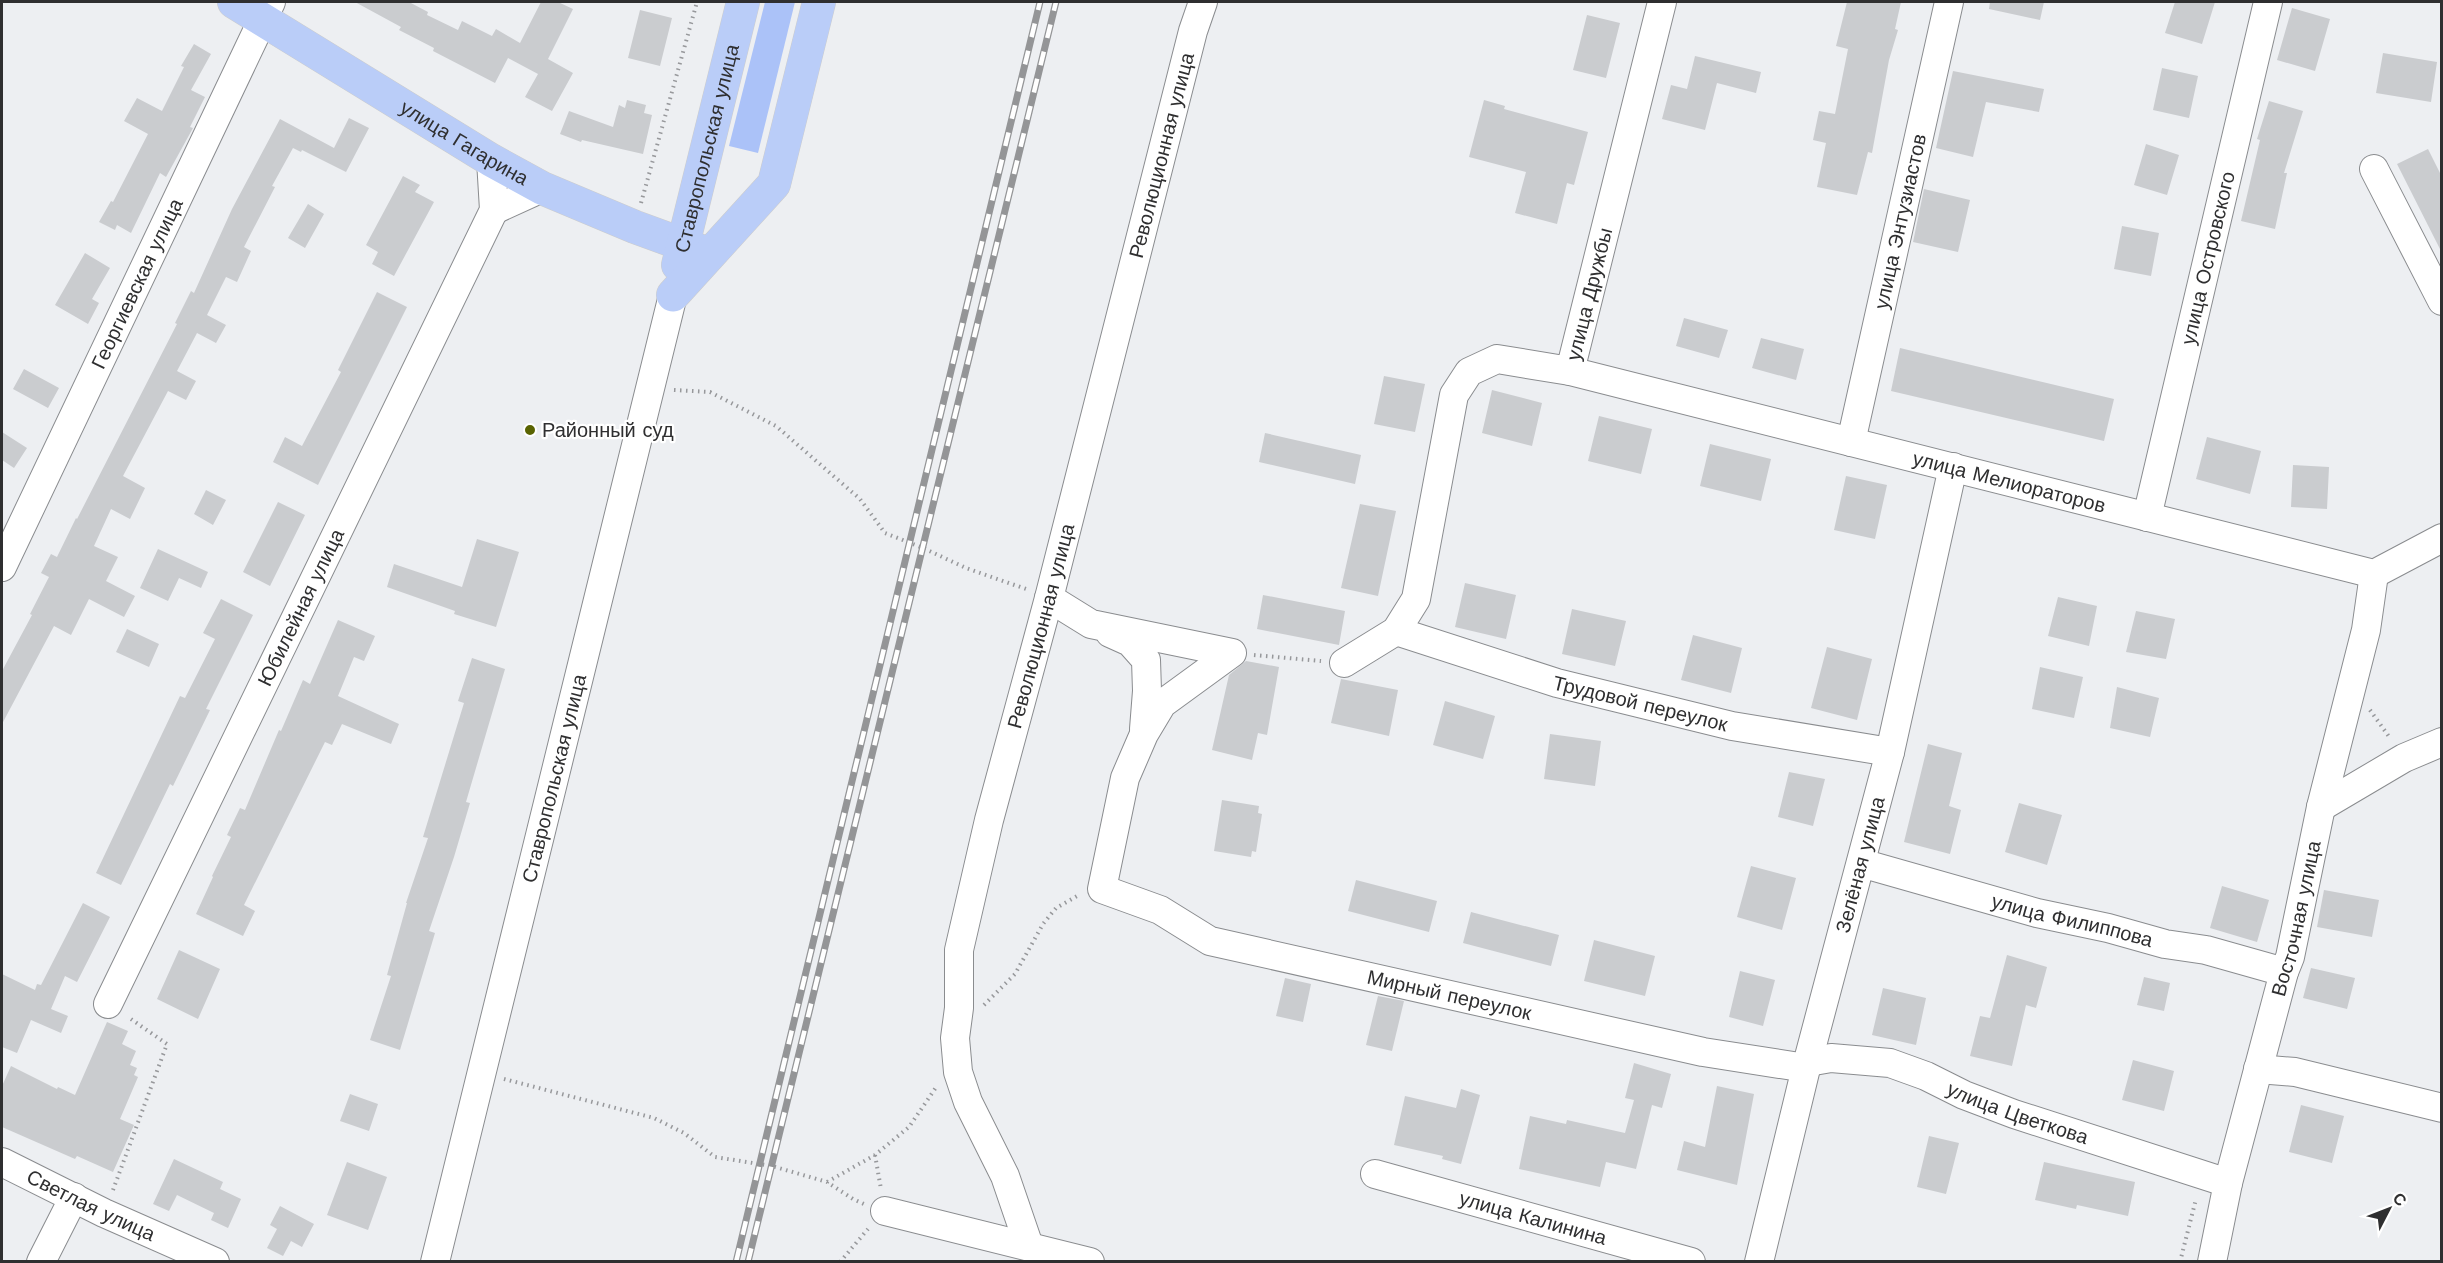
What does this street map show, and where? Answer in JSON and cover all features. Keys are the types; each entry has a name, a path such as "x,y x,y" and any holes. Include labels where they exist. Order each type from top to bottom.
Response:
{"main road":[{"name":"улица Гагарина","path":"234,2 267,10 491,160 542,188 634,227 695,249"},
{"name":"Ставропольская улица","path":"673,295 695,249 743,2"},
{"name":"Ставропольская улица","path":"695,249 774,184 819,2"}],"street":[{"name":"Революционная улица","path":"1029,1246 1005,1176 968,1102 958,1072 955,1038 959,1008 959,950 989,820 1049,598 1190,42 1203,2"},
{"name":"улица Дружбы","path":"1344,663 1396,631 1416,599 1454,395 1469,372 1497,359 1570,371 1662,2"},
{"name":"улица Энтузиастов","path":"1851,442 1949,2"},
{"name":"улица Островского","path":"2147,517 2268,2"},
{"name":"Георгиевская улица","path":"2,567 267,10"},
{"name":"Юбилейная улица","path":"108,1004 494,210 491,160"},
{"path":"2374,168 2442,301"},
{"path":"494,210 542,188"},
{"name":"Ставропольская улица","path":"435,1262 673,295"},
{"name":"улица Мелиораторов","path":"1570,371 2373,574"},
{"name":"Зелёная улица","path":"1759,1262 1807,1065 1890,752 1953,467"},
{"path":"2373,574 2442,538"},
{"name":"Восточная улица","path":"2212,1262 2215,1179 2258,1069 2290,957 2321,807 2366,630 2373,574"},
{"path":"1049,598 1091,624 1130,642 1146,660 1147,692 1144,734"},
{"path":"1091,624 1232,653"},
{"name":"Трудовой переулок","path":"1396,631 1557,682 1720,723 1890,752"},
{"path":"1144,734 1162,704 1232,653"},
{"name":"Мирный переулок","path":"1144,734 1125,778 1102,889 1160,910 1210,941 1703,1052 1807,1065"},
{"path":"2321,807 2404,758 2442,742"},
{"path":"2404,758 2429,754 2442,755"},
{"name":"улица Филиппова","path":"1861,863 2037,913 2108,928 2165,944 2206,950 2284,972"},
{"name":"улица Цветкова","path":"1807,1065 1831,1058 1890,1063 2014,1114 2215,1179"},
{"path":"2258,1069 2306,1075 2442,1108"},
{"name":"Светлая улица","path":"2,1162 104,1213 215,1262"},
{"name":"улица Калинина","path":"1375,1174 1691,1262"},
{"path":"41,1262 74,1197"},
{"path":"885,1211 1090,1262"}],"path":[{"path":"634,227 697,2"},
{"path":"650,389 710,392 767,421 776,426 860,499 885,534 966,568 1049,598"},
{"path":"1232,653 1344,663"},
{"path":"2353,685 2404,758"},
{"path":"104,1213 166,1044 108,1004"},
{"path":"483,1074 654,1118 684,1133 715,1157 772,1166 827,1182 852,1200 885,1211"},
{"path":"875,1155 885,1211"},
{"path":"2180,1262 2215,1179"},
{"path":"840,1262 885,1211"}],"shaded area":[{"path":"765,2 795,2 758,153 729,146"}],"building":[{"path":"355,2 409,2 428,12 427,15 458,30 462,21 492,36 496,29 520,43 541,2 558,2 573,9 548,59 573,73 552,111 525,97 538,74 508,58 495,83 433,51 434,48 399,30 401,27"},
{"path":"1847,2 1901,2 1895,29 1898,30 1889,60 1872,153 1868,152 1857,195 1817,187 1826,143 1813,140 1819,111 1835,114 1848,49 1836,46"},
{"path":"1990,2 2044,2 2040,20 1989,9"},
{"path":"2175,2 2215,2 2202,44 2165,33"},
{"path":"2292,8 2330,19 2315,71 2277,60"},
{"path":"640,10 672,18 660,66 628,58"},
{"path":"1587,15 1620,23 1606,78 1573,70"},
{"path":"194,44 211,54 191,90 205,97 190,127 193,128 166,177 160,173 131,233 117,225 115,230 99,222 111,201 113,202 148,134 124,121 137,98 162,111 184,67 181,66"},
{"path":"2383,53 2437,62 2431,102 2376,93"},
{"path":"1695,56 1761,72 1756,93 1717,83 1705,130 1662,119 1671,85 1687,89"},
{"path":"2162,68 2198,76 2189,118 2153,110"},
{"path":"1953,71 2044,89 2039,112 1986,102 1973,157 1936,148"},
{"path":"627,100 646,105 644,113 652,115 643,154 582,140 581,142 560,134 569,111 613,127 619,105 625,108"},
{"path":"1484,100 1505,106 1504,109 1588,132 1574,185 1567,183 1557,224 1515,213 1526,172 1469,157"},
{"path":"2269,101 2303,111 2284,173 2287,173 2275,229 2241,221 2260,140 2257,139"},
{"path":"349,118 369,128 346,172 302,150 301,152 293,148 272,186 275,187 244,247 251,251 237,282 226,277 207,315 226,325 216,343 197,333 177,371 196,381 186,400 168,391 123,476 145,488 130,519 111,509 94,546 118,557 106,581 135,596 124,617 89,599 71,635 54,626 2,724 2,671 49,577 41,573 51,554 57,557 177,324 175,323 191,291 194,293 232,209 280,119 334,148"},
{"path":"2146,144 2179,155 2167,195 2134,185"},
{"path":"2428,149 2442,177 2442,253 2397,164"},
{"path":"403,176 420,185 415,192 434,202 394,276 372,264 378,252 366,245"},
{"path":"1924,189 1970,200 1958,252 1913,242"},
{"path":"308,204 324,214 305,248 288,238"},
{"path":"2122,226 2159,233 2151,276 2114,269"},
{"path":"85,253 110,268 92,299 99,303 88,324 55,305"},
{"path":"377,292 407,307 318,485 273,462 285,437 302,446 341,372 338,370"},
{"path":"1684,318 1728,330 1719,358 1676,346"},
{"path":"1761,338 1804,349 1796,380 1752,368"},
{"path":"1900,348 2114,399 2104,441 1891,391"},
{"path":"24,369 59,388 48,408 13,389"},
{"path":"1384,376 1425,384 1415,432 1374,424"},
{"path":"1492,390 1542,403 1532,446 1482,433"},
{"path":"1599,416 1652,429 1641,474 1588,461"},
{"path":"2,432 27,448 14,468 2,460"},
{"path":"1265,433 1361,455 1355,484 1259,462"},
{"path":"2207,437 2261,451 2250,494 2196,479"},
{"path":"1710,444 1771,459 1761,501 1700,486"},
{"path":"2293,465 2329,467 2327,509 2291,507"},
{"path":"1846,476 1887,485 1875,539 1834,530"},
{"path":"206,490 226,500 213,525 194,514"},
{"path":"278,502 305,515 270,586 243,572"},
{"path":"1360,504 1396,511 1378,596 1341,588"},
{"path":"477,539 519,552 496,627 454,614 455,611 387,587 394,564 462,587"},
{"path":"158,549 208,572 201,588 179,578 168,601 140,588"},
{"path":"1465,583 1516,595 1506,639 1455,627"},
{"path":"1263,595 1345,611 1339,645 1257,629"},
{"path":"2058,597 2097,606 2089,646 2048,636"},
{"path":"221,599 253,615 206,709 210,710 173,786 170,784 121,885 96,873 180,696 185,698 215,639 203,633"},
{"path":"1572,609 1626,621 1615,666 1562,654"},
{"path":"2136,611 2175,619 2166,659 2126,652"},
{"path":"338,620 375,636 364,661 354,657 338,696 399,724 391,744 342,724 332,745 325,742 244,905 255,911 243,936 196,914 231,837 227,835 240,808 245,810 303,680 310,684"},
{"path":"127,629 159,644 149,667 116,652"},
{"path":"1693,635 1742,648 1731,693 1681,680"},
{"path":"1827,647 1872,659 1857,720 1811,708"},
{"path":"472,658 505,669 466,802 470,803 429,931 435,933 400,1050 370,1040 391,976 387,975 406,903 428,838 423,837 464,703 458,701"},
{"path":"1246,661 1279,667 1267,735 1258,733 1252,760 1212,750 1229,675"},
{"path":"2040,667 2083,677 2074,718 2032,709"},
{"path":"1341,679 1398,690 1389,736 1331,723"},
{"path":"2117,687 2159,698 2150,737 2110,728"},
{"path":"1445,701 1495,716 1483,759 1433,745"},
{"path":"1550,734 1601,741 1595,786 1544,779"},
{"path":"1928,744 1962,753 1949,806 1961,810 1950,854 1904,842"},
{"path":"1789,772 1825,779 1813,826 1778,817"},
{"path":"1222,800 1259,806 1258,813 1262,814 1256,852 1252,851 1251,857 1214,851"},
{"path":"2019,803 2062,815 2047,865 2005,852"},
{"path":"1751,866 1796,878 1782,930 1737,917"},
{"path":"1356,880 1437,901 1429,932 1348,911"},
{"path":"2222,886 2269,900 2257,942 2210,928"},
{"path":"2324,890 2379,900 2372,937 2317,927"},
{"path":"83,903 110,917 77,982 65,976 51,1009 68,1016 61,1033 31,1020 17,1053 2,1047 2,974 35,990 37,984 41,985"},
{"path":"1471,912 1559,935 1551,966 1463,943"},
{"path":"1594,940 1655,956 1645,996 1584,981"},
{"path":"179,950 220,969 198,1019 157,999"},
{"path":"2007,955 2047,967 2036,1008 2026,1005 2012,1066 1970,1056 1980,1016 1990,1018"},
{"path":"2311,968 2355,978 2347,1009 2303,998"},
{"path":"1740,971 1775,980 1763,1026 1729,1017"},
{"path":"2144,977 2170,983 2164,1011 2137,1005"},
{"path":"1285,978 1311,984 1303,1022 1276,1016"},
{"path":"1883,988 1926,998 1916,1045 1872,1035"},
{"path":"1378,996 1404,1001 1392,1051 1366,1045"},
{"path":"107,1022 128,1031 122,1044 136,1051 130,1065 137,1068 134,1075 138,1077 120,1119 134,1125 113,1172 77,1156 75,1159 2,1127 2,1086 11,1066 57,1089 58,1087 75,1095"},
{"path":"2133,1060 2174,1071 2164,1111 2122,1100"},
{"path":"1634,1063 1671,1074 1662,1108 1652,1105 1636,1169 1606,1162 1600,1187 1519,1169 1530,1116 1566,1124 1567,1120 1625,1133 1634,1100 1625,1098"},
{"path":"1717,1086 1754,1094 1737,1185 1677,1170 1684,1141 1705,1147"},
{"path":"1461,1089 1480,1095 1461,1164 1442,1159 1443,1156 1394,1145 1405,1096 1456,1108"},
{"path":"350,1094 378,1104 369,1131 340,1121"},
{"path":"2301,1105 2344,1116 2332,1163 2289,1152"},
{"path":"1929,1136 1959,1143 1946,1194 1917,1187"},
{"path":"174,1159 223,1182 220,1189 241,1199 228,1228 211,1220 214,1213 177,1195 169,1211 153,1204"},
{"path":"347,1162 387,1177 368,1230 327,1215"},
{"path":"2044,1162 2135,1182 2128,1216 2077,1205 2076,1209 2035,1200"},
{"path":"280,1206 314,1224 302,1247 291,1241 283,1256 267,1248 277,1229 270,1225"}],"railway":[{"path":"736,1262 1040,2"},
{"path":"748,1262 1056,2"}],"place":[{"name":"Районный суд","path":"530,430"}]}
